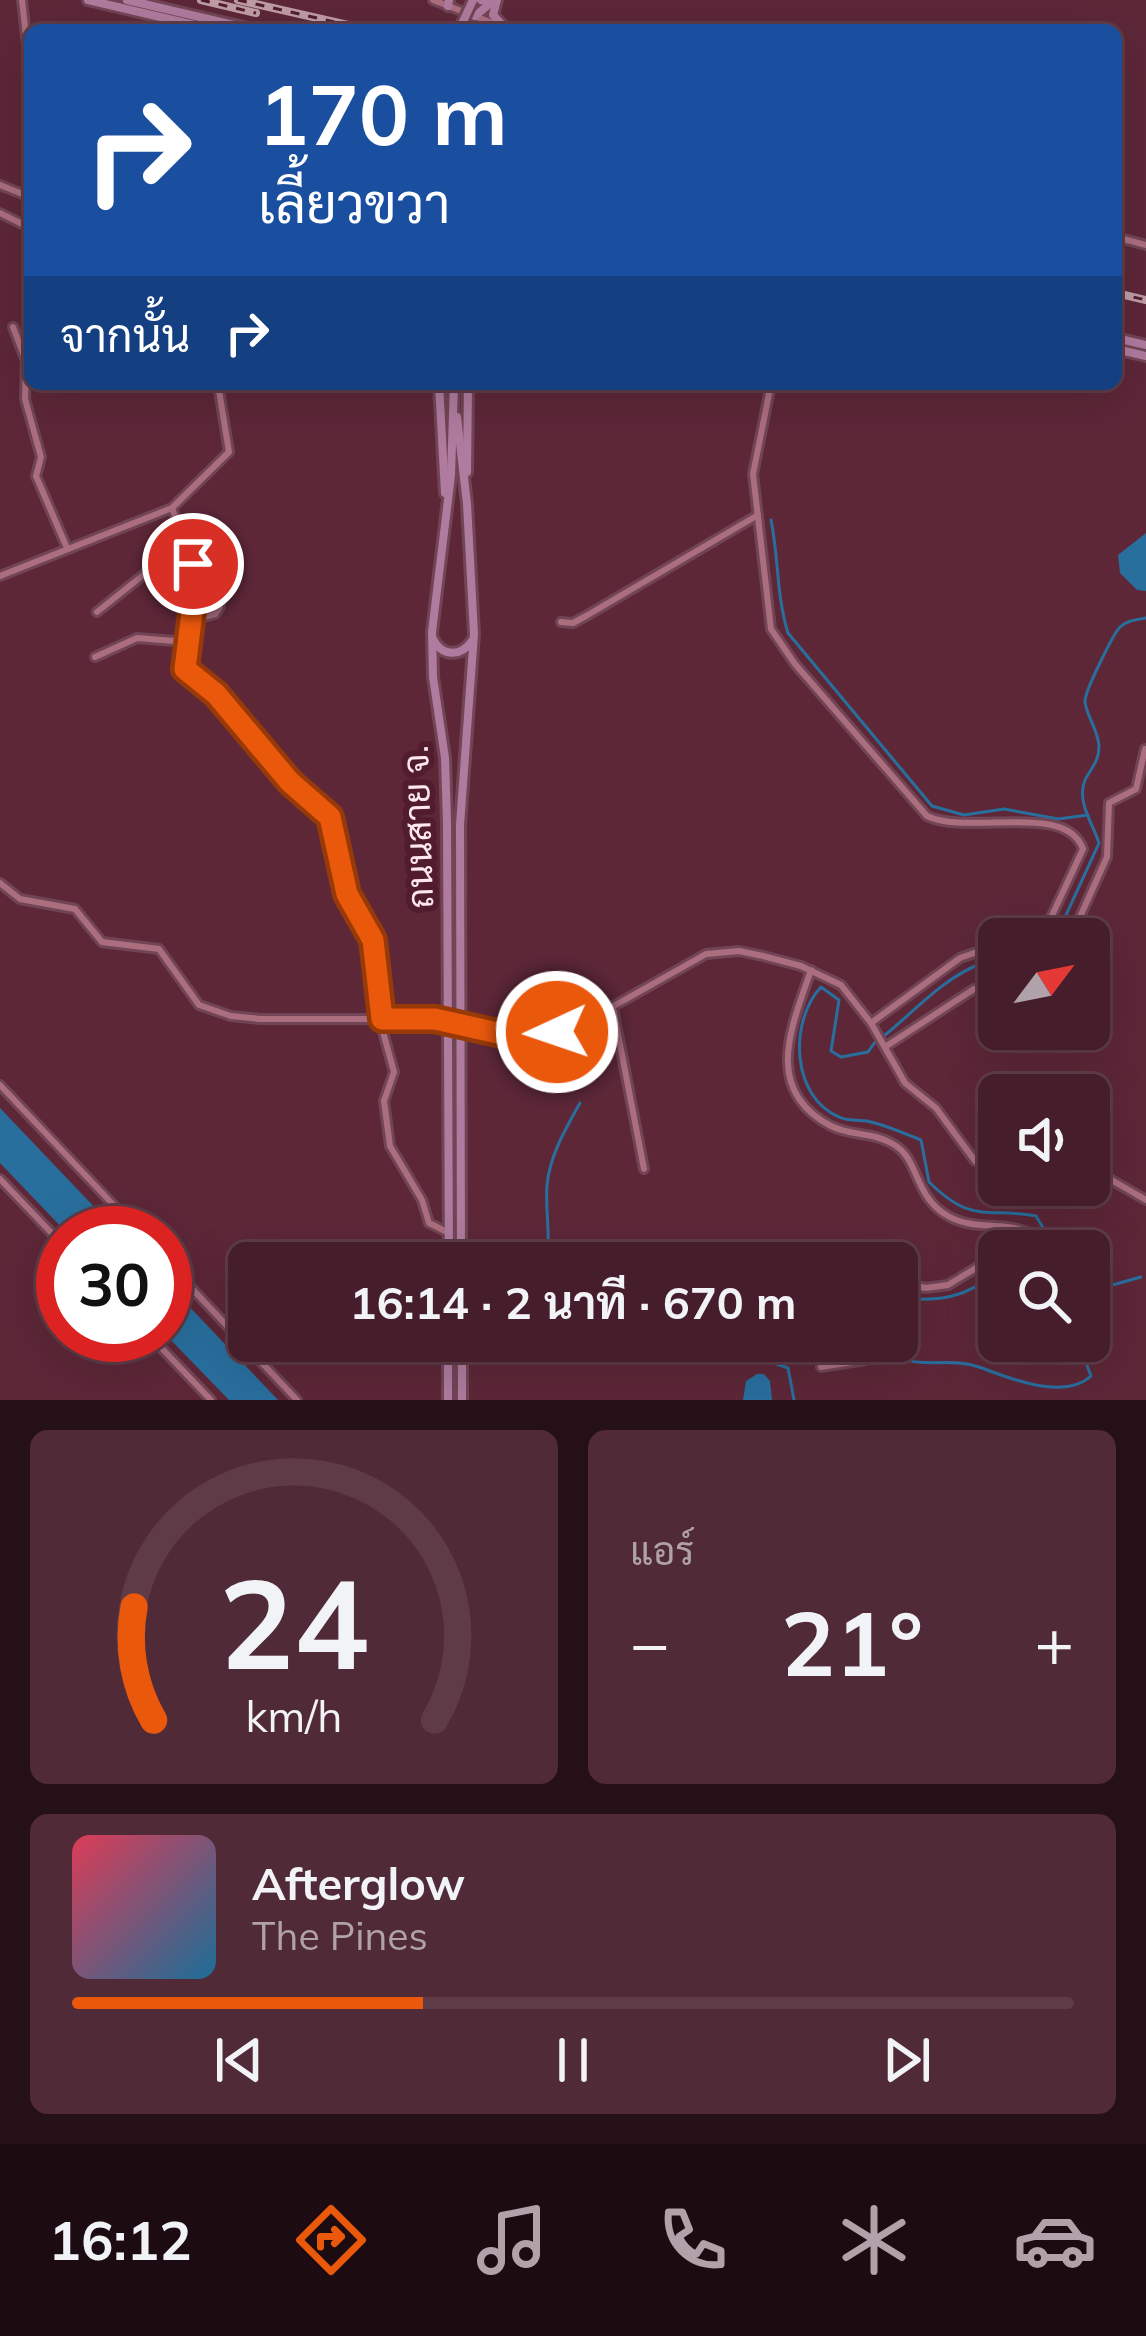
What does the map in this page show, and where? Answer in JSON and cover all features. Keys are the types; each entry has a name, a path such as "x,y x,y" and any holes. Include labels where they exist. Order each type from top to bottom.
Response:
{"main road":[{"path":"88,0 222,24"},
{"path":"127,0 198,24"},
{"path":"475,0 495,0"},
{"path":"476,16 495,0"},
{"path":"440,390 446,506"},
{"name":"ถนนสาย จ.","path":"449,1242 445,758 433,677 432,632 454,390"},
{"name":"ถนนสาย จ.","path":"454,390 474,634 462,762 461,1242"},
{"path":"467,504 468,390"},
{"path":"432,632 441,650 454,653 466,649 474,634"},
{"path":"448,1362 448,1400"},
{"path":"461,1362 462,1400"}],"street":[{"path":"433,0 496,24"},
{"path":"14,327 24,355"},
{"path":"25,390 41,457 36,476 67,548"},
{"path":"0,576 172,508 229,452 219,390"},
{"path":"770,390 755,452 771,628 779,645 915,805 938,821 1036,823 1070,829 1078,836 1083,849 1051,918"},
{"path":"172,508 196,574 187,673 216,694 290,782 330,817 347,894 373,940 394,1072 384,1101 390,1146 433,1228 449,1233"},
{"path":"562,622 573,623 586,616 758,515"},
{"path":"97,612 152,568 189,554"},
{"path":"190,621 214,614 220,607 217,594 196,574"},
{"path":"95,657 137,638 187,642"},
{"path":"1079,918 1106,857 1109,803 1136,789 1145,748"},
{"path":"0,883 20,899 75,908 102,942 159,950 206,1009 260,1019 446,1021 496,1035 531,1034 580,1025 717,951 750,952 811,970 842,985 872,1023 905,1083 936,1108 964,1150 978,1162"},
{"path":"872,1023 960,958 978,953"},
{"path":"811,970 787,1048 788,1076 798,1098 826,1124 845,1132 869,1133 904,1151 925,1197 948,1216 975,1226 1021,1230"},
{"path":"885,1047 978,989"},
{"path":"613,1008 644,1169"},
{"path":"0,1085 114,1206"},
{"path":"0,1179 36,1217"},
{"path":"1110,1179 1146,1200"},
{"path":"918,1287 948,1285 978,1267"},
{"path":"192,1289 297,1400"},
{"path":"175,1362 211,1400"},
{"path":"820,1367 852,1362"}],"water":[{"path":"1146,533 1146,591 1137,590 1120,573 1118,555"},
{"path":"0,1108 93,1206 41,1206 0,1163"},
{"path":"192,1309 228,1347 228,1362 242,1362 278,1400 229,1400 192,1362"},
{"path":"757,1374 770,1381 772,1400 743,1400 746,1381"}],"waterway":[{"path":"771,520 788,633 932,806 964,815 1004,809 1058,819 1088,815"},
{"path":"1065,918 1099,843 1083,796 1099,746 1086,696 1120,627 1146,618"},
{"path":"885,1035 941,986 978,965"},
{"path":"875,1042 868,1052 841,1057 831,1051 839,1000 821,987 804,1019 800,1057 811,1093 823,1107 839,1117 874,1123 921,1140 929,1182 957,1204 980,1212 1036,1216 1044,1230"},
{"path":"548,1242 549,1174 559,1142 580,1103"},
{"path":"1110,1286 1141,1277"},
{"path":"918,1299 952,1296 978,1286"},
{"path":"771,1362 788,1368 794,1400"},
{"path":"915,1362 967,1364 1053,1387 1067,1387 1091,1376 1086,1362"}],"railway":[{"path":"201,0 256,13"},
{"path":"238,0 344,24"},
{"path":"1122,294 1146,300"}],"route":[{"path":"193,564 196,580 185,669 216,694 290,782 330,817 347,894 373,940 382,1019 459,1022 496,1035 557,1032"}]}
